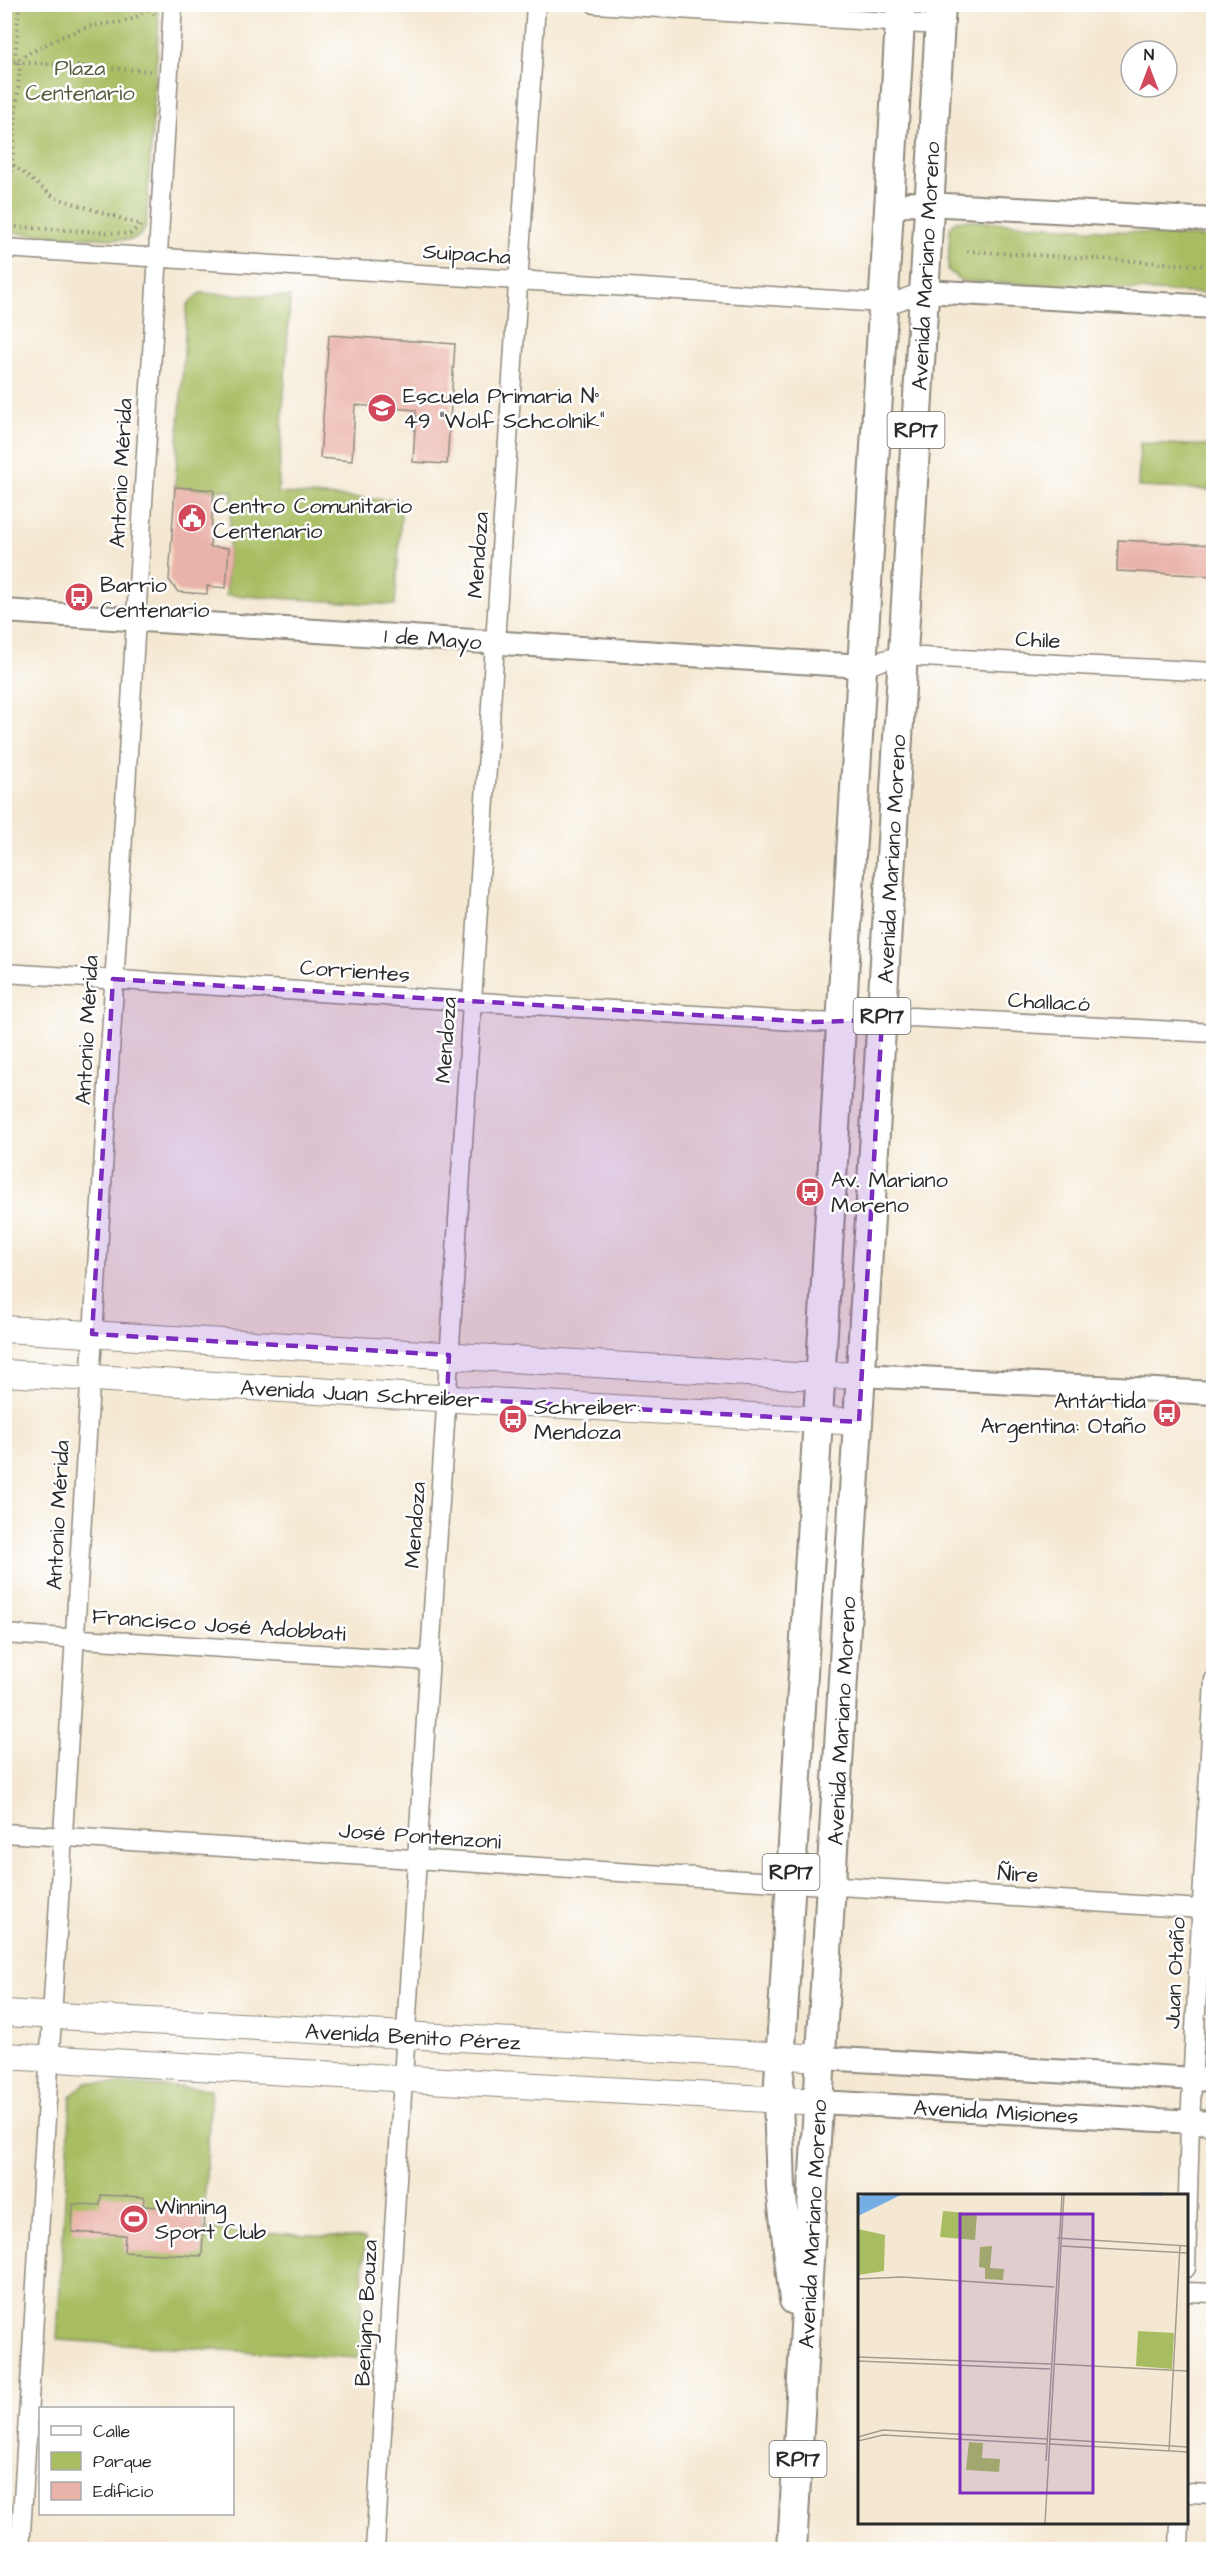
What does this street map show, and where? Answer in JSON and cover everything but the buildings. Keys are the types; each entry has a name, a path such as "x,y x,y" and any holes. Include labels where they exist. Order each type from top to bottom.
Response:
{"main road":[{"name":"Avenida Mariano Moreno","path":"803,2368 782,2209 778,2099 900,14"},
{"name":"Avenida Mariano Moreno","path":"803,2368 940,15"},
{"name":"Avenida Juan Schreiber","path":"4,1329 796,1376 861,1375"},
{"name":"Avenida Juan Schreiber","path":"4,1373 859,1422"},
{"name":"Avenida Benito Pérez","path":"4,2013 822,2058"},
{"name":"Avenida Benito Pérez","path":"4,2056 778,2099"},
{"name":"Avenida Misiones","path":"778,2099 819,2102"},
{"name":"RP17","path":"792,2550 803,2368"}],"street":[{"name":"Antonio Mérida","path":"20,2550 172,4"},
{"name":"Mendoza","path":"403,2079 536,4"},
{"path":"595,4 940,15"},
{"path":"888,221 900,206 929,204 1214,220"},
{"name":"Suipacha","path":"4,248 883,303 896,302 924,291"},
{"path":"924,291 1214,307"},
{"name":"1 de Mayo","path":"4,611 862,666"},
{"name":"Chile","path":"862,666 874,664 888,657 903,656 1214,672"},
{"name":"Corrientes","path":"4,972 841,1023 882,1020"},
{"name":"Challacó","path":"882,1020 912,1017 1214,1034"},
{"path":"861,1375 1214,1394"},
{"name":"Francisco José Adobbati","path":"4,1634 430,1661"},
{"name":"Juan Otaño","path":"1188,2195 1190,2122 1203,2080 1202,1909 1214,1680"},
{"name":"José Pontenzoni","path":"4,1833 832,1886"},
{"name":"Ñire","path":"832,1886 1202,1909"},
{"name":"Avenida Misiones","path":"822,2058 1203,2080"},
{"name":"Benigno Bouza","path":"375,2550 403,2079"},
{"name":"Avenida Misiones","path":"819,2102 1214,2123"},
{"path":"1188,2292 1214,2293"},
{"path":"1188,2493 1214,2494"},
{"path":"1179,2550 1180,2524"}],"path":[{"path":"19,4 15,50 18,62 6,226 130,234 141,225 142,213"},
{"path":"4,69 89,27 135,19 148,6 154,14 153,25"},
{"path":"4,50 15,50"},
{"path":"150,82 151,59"},
{"path":"18,62 150,71"},
{"path":"4,158 54,197 141,225"},
{"path":"967,251 1214,266"}],"highlighted area":[{"path":"113,979 811,1022 882,1020 859,1422 447,1398 449,1355 92,1334"}],"green space":[{"name":"Plaza Centenario","path":"4,5 157,5 159,21 146,225 138,237 125,240 5,232"},
{"path":"955,221 1213,238 1213,294 961,281 948,270 950,228"},
{"path":"200,293 290,297 278,493 402,501 395,605 226,595 232,491 175,487 187,305"},
{"path":"1140,443 1213,446 1213,490 1138,487"},
{"name":"Winning Sport Club","path":"86,2082 211,2089 203,2229 365,2238 359,2358 57,2340 71,2096"}],"place":[{"name":"Escuela Primaria N° 49 \"Wolf Schcolnik\"","path":"382,408"},
{"name":"Centro Comunitario Centenario","path":"192,518"},
{"name":"Barrio Centenario","path":"79,597"},
{"name":"Av. Mariano Moreno","path":"810,1192"},
{"name":"Antártida Argentina: Otaño","path":"1167,1413"},
{"name":"Schreiber: Mendoza","path":"513,1419"},
{"name":"Winning Sport Club","path":"134,2219"}]}
